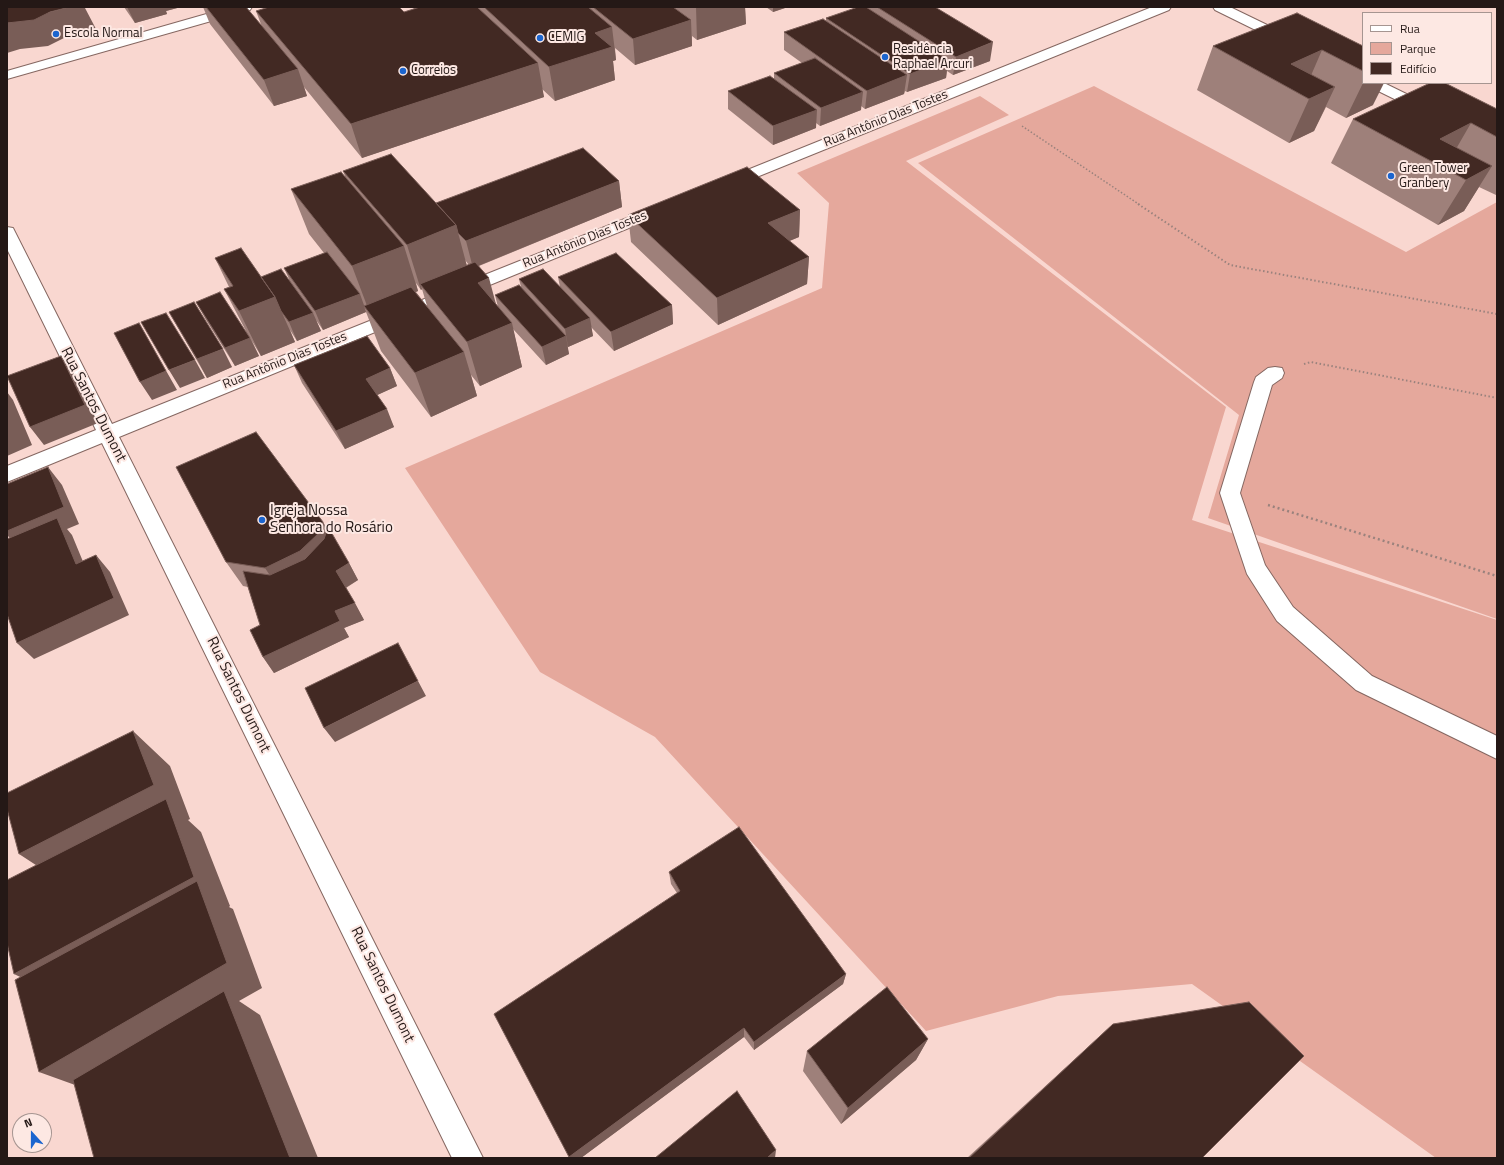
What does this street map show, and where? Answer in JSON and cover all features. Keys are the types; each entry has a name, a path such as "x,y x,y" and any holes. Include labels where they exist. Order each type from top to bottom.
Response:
{"street":[{"path":"7,75 245,7"},
{"name":"Rua Antônio Dias Tostes","path":"713,189 1164,7"},
{"path":"1220,7 1300,47"},
{"path":"1375,84 1442,117"},
{"name":"Rua Antônio Dias Tostes","path":"7,474 669,207"},
{"name":"Rua Santos Dumont","path":"7,232 468,1158"},
{"path":"1275,373 1263,382 1230,493 1255,568 1285,614 1364,684 1497,748"}],"path":[{"path":"1022,126 1230,265 1497,314"},
{"path":"1275,373 1311,362 1497,398"},
{"path":"1230,493 1497,576"}],"green space":[{"path":"1094,86 1406,252 1497,202 1497,619 1208,518 1239,415 918,163"},
{"path":"980,96 1009,115 906,161 1226,407 1192,520 1497,620 1497,1158 1436,1158 1192,984 1058,996 926,1031 655,737 540,672 405,468 822,288 829,203 797,173"}],"building":[{"path":"7,7 70,7 50,12 34,20 7,23"},
{"path":"206,7 246,7 298,69 264,80"},
{"name":"Correios","path":"269,7 399,7 404,12 420,7 477,7 538,63 351,124 256,11"},
{"path":"484,7 588,7 612,27 595,33 612,47 549,67"},
{"path":"593,7 673,7 691,20 633,39"},
{"path":"858,7 866,7 948,60 910,74 826,18"},
{"path":"877,7 935,7 993,42 956,57"},
{"path":"1297,13 1362,46 1362,70 1322,50 1291,64 1335,87 1309,99 1213,46"},
{"path":"823,19 907,75 867,91 784,32"},
{"path":"815,58 863,92 821,108 774,73"},
{"path":"770,76 817,110 773,126 728,91"},
{"path":"1428,84 1447,84 1497,109 1497,137 1471,123 1440,139 1492,166 1466,180 1353,119"},
{"path":"583,148 619,181 466,241 458,233 456,225 436,203"},
{"path":"391,154 456,225 407,245 343,171"},
{"path":"747,167 800,210 768,223 809,257 717,298 628,215"},
{"path":"341,172 404,246 352,266 291,189"},
{"path":"241,248 275,297 239,311 224,289 233,286 215,258"},
{"path":"327,252 360,294 315,311 284,268"},
{"path":"616,253 672,305 611,332 558,277"},
{"path":"475,262 489,278 478,283 512,323 467,342 420,284"},
{"path":"281,269 313,313 289,322 281,311 275,297 261,277"},
{"path":"543,269 590,318 565,329 519,279"},
{"path":"519,285 566,336 542,347 495,295"},
{"path":"411,287 464,352 415,373 364,306"},
{"path":"220,292 250,338 225,348 196,302"},
{"path":"194,302 223,349 197,359 169,312"},
{"path":"166,313 195,360 169,370 141,322"},
{"path":"139,323 166,371 140,382 114,333"},
{"path":"367,336 390,368 366,379 387,409 336,431 294,365"},
{"path":"61,356 85,405 30,427 7,376"},
{"name":"Igreja Nossa Senhora do Rosário","path":"256,432 323,522 320,532 300,551 265,568 226,562 176,467"},
{"path":"48,467 64,507 7,531 7,484"},
{"path":"57,518 76,564 96,555 114,598 17,643 7,614 7,539"},
{"path":"327,530 330,530 349,563 336,571 355,603 335,611 340,621 263,657 250,630 260,625 243,571 270,575 305,559 324,539"},
{"path":"398,643 418,681 324,728 305,688"},
{"path":"133,731 154,785 19,854 7,809 7,793"},
{"path":"166,799 194,877 14,974 7,943 7,880"},
{"path":"739,827 846,974 754,1042 744,1028 569,1157 494,1014 680,891 669,872"},
{"path":"197,881 227,963 39,1072 15,980"},
{"path":"887,987 928,1039 848,1108 807,1051"},
{"path":"224,991 290,1158 94,1158 73,1080"},
{"path":"1249,1002 1304,1056 1202,1158 969,1158 1113,1024"},
{"path":"737,1091 776,1150 767,1158 655,1158"}],"place":[{"name":"Escola Normal","path":"56,34"},
{"name":"CEMIG","path":"540,38"},
{"name":"Residência Raphael Arcuri","path":"885,57"},
{"name":"Correios","path":"403,71"},
{"name":"Green Tower Granbery","path":"1391,176"},
{"name":"Igreja Nossa Senhora do Rosário","path":"262,520"}]}
